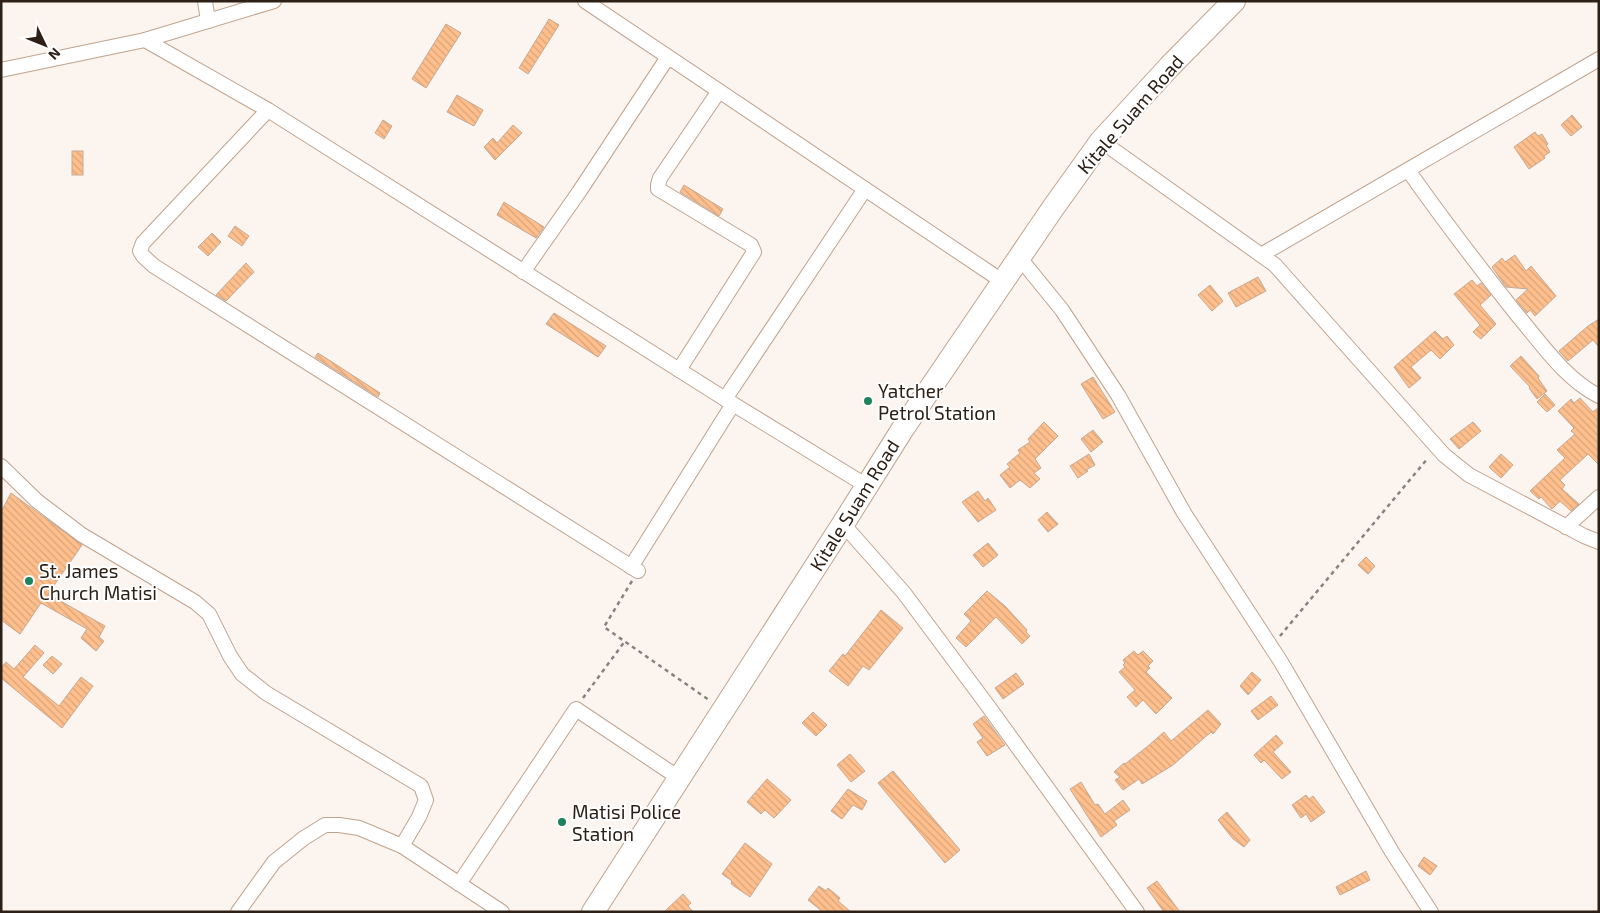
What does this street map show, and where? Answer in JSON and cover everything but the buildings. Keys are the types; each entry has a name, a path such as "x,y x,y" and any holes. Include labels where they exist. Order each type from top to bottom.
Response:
{"highway":[{"name":"Kitale Suam Road","path":"593,912 913,414 1002,281 1101,141 1170,66 1234,1"}],"street":[{"path":"206,1 208,22"},
{"path":"1,70 145,40 274,1"},
{"path":"585,1 1002,281"},
{"path":"145,40 268,110 729,402 867,486"},
{"path":"523,272 579,192 668,57"},
{"path":"1261,255 1599,59"},
{"path":"679,370 754,252 750,245 658,189 660,178 719,91"},
{"path":"268,110 143,244 140,251 143,256 154,266 635,569 729,402 865,189"},
{"path":"1101,141 1275,265 1437,447 1469,475 1566,527 1599,542"},
{"path":"1408,170 1468,254 1544,346 1568,373 1586,389 1599,396"},
{"path":"1019,257 1062,310 1118,395 1184,513 1271,647 1392,852 1431,912"},
{"path":"1,466 37,501 82,535 195,602 209,614 230,656 242,674 266,693 421,786 426,800 419,817 402,846"},
{"path":"1566,527 1599,497"},
{"path":"843,524 904,594 1138,912"},
{"path":"459,884 576,709 680,778"},
{"path":"238,912 274,862 304,838 325,825 359,828 402,846 502,912"}],"path":[{"path":"1271,647 1437,447"},
{"path":"635,569 604,627 723,710"},
{"path":"576,709 625,641"}],"place":[{"name":"Yatcher Petrol Station","path":"868,401"},
{"name":"St. James Church Matisi","path":"29,581"},
{"name":"Matisi Police Station","path":"562,822"}]}
